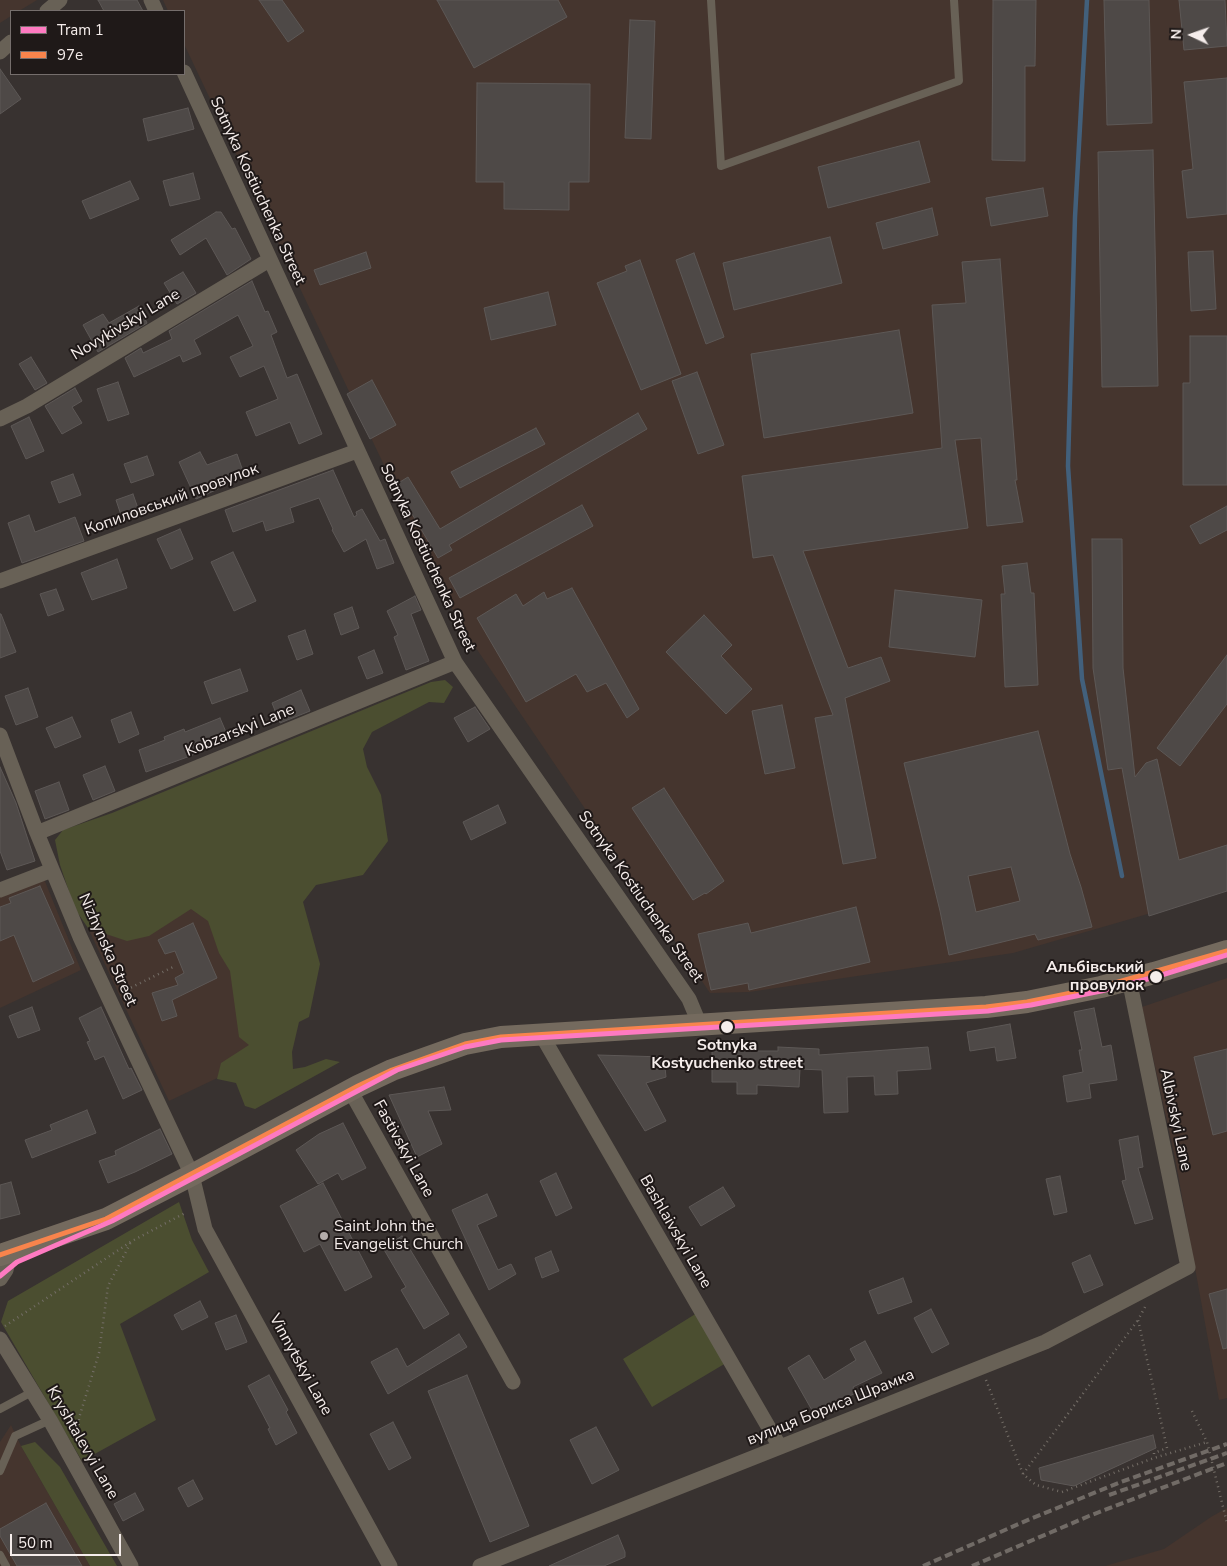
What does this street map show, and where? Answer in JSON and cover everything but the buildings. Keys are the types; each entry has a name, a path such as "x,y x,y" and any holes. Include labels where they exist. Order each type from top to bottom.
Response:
{"street":[{"path":"48,10 60,0"},
{"path":"0,52 10,43"},
{"name":"Sotnyka Kostiuchenka Street","path":"185,74 455,662 689,999 699,1023"},
{"name":"Novykivskyi Lane","path":"0,419 26,406 269,260"},
{"name":"Копиловський провулок","path":"0,581 357,451"},
{"name":"Kobzarskyi Lane","path":"37,833 455,662"},
{"name":"Nizhynska Street","path":"0,735 37,833 80,937 192,1175"},
{"path":"0,890 52,870"},
{"path":"0,1279 6,1270 5,1254 106,1219 350,1090 392,1070 465,1044 501,1036 986,1007 1027,1002 1129,979 1227,951"},
{"name":"Albivskyi Lane","path":"1129,979 1188,1267"},
{"name":"Bashlaivskyi Lane","path":"541,1034 780,1447"},
{"name":"Fastivskyi Lane","path":"350,1090 513,1382"},
{"name":"Vinnytskyi Lane","path":"192,1175 205,1229 390,1566"},
{"name":"вулиця Бориса Шрамка","path":"480,1566 1045,1342 1188,1267"},
{"name":"Kryshtalevyi Lane","path":"0,1339 50,1420 131,1566"}],"lane":[{"path":"711,0 721,166 959,81 954,0"},
{"path":"0,1409 32,1392"},
{"path":"0,1471 16,1436 50,1420"},
{"path":"0,1555 6,1566"}],"path":[{"path":"110,999 173,967"},
{"path":"0,1329 132,1241 199,1204"},
{"path":"76,1467 80,1418 98,1353 108,1286 132,1241"},
{"path":"1023,1474 1138,1320 1157,1282"},
{"path":"1138,1320 1167,1448 1154,1453 1154,1458"},
{"path":"981,1368 1023,1474 1036,1485 1062,1492 1154,1458 1207,1442"},
{"path":"1192,1411 1207,1442 1227,1523"}],"shaded area":[{"path":"0,0 37,0 21,10 10,10 10,17 0,23"},
{"path":"163,0 1227,0 1227,891 1013,953 749,992 710,993 459,623 185,46 185,10 168,10"},
{"path":"213,869 295,1041 169,1101 88,928"},
{"path":"44,879 81,970 0,1008 0,896"},
{"path":"1227,978 1227,1398 1219,1400 1175,1158 1142,1007"},
{"path":"11,1425 21,1446 90,1566 0,1566 0,1442"},
{"path":"1227,1508 1227,1566 1105,1566 1164,1549"}],"green space":[{"path":"445,680 453,687 444,703 429,702 372,732 363,749 367,767 381,795 388,841 363,875 316,885 303,902 320,964 309,1017 299,1022 292,1052 293,1069 305,1067 326,1059 340,1062 255,1109 245,1106 236,1083 217,1079 221,1063 249,1045 239,1037 230,971 219,953 208,921 191,909 149,936 127,941 88,928 75,909 60,865 55,840 63,830 112,813 431,682"},
{"path":"179,1202 192,1240 209,1272 120,1324 156,1420 82,1461 1,1322 8,1301"},
{"path":"697,1313 726,1363 652,1407 623,1359"},
{"path":"35,1442 60,1467 117,1566 90,1566 21,1446"}],"waterway":[{"path":"1087,0 1075,217 1068,466 1082,679 1122,876"}],"railway":[{"path":"923,1566 1121,1482 1227,1444"},
{"path":"1109,1495 1227,1453"},
{"path":"972,1566 1089,1516 1227,1463"}],"tram line":[{"name":"1","path":"0,1276 17,1262 112,1221 397,1070 465,1047 501,1040 988,1011 1031,1005 1101,991 1227,955"}],"transit line":[{"name":"97е","path":"0,1255 106,1219 358,1086 392,1070 465,1044 501,1037 986,1007 1027,1002 1101,987 1227,951"}],"place":[{"name":"Альбівський провулок","path":"1156,977"},
{"name":"Sotnyka Kostyuchenko street","path":"727,1027"},
{"name":"Saint John the Evangelist Church","path":"324,1236"}]}
